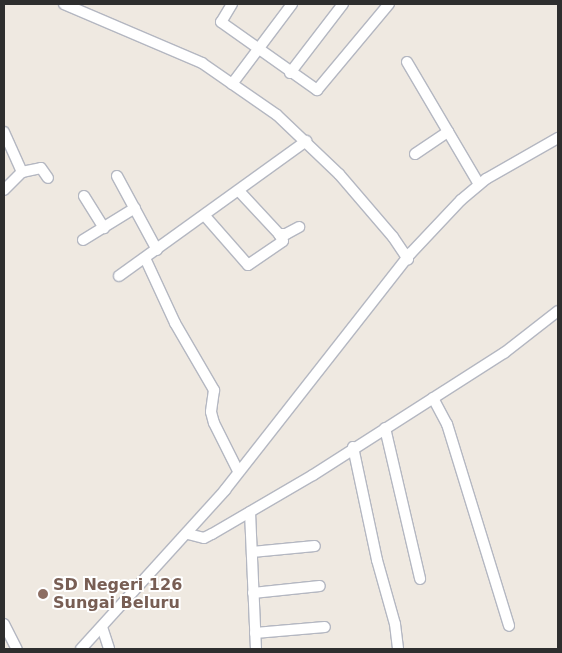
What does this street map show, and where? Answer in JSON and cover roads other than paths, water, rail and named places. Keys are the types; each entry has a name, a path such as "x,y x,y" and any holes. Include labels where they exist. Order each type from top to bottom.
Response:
{"street":[{"path":"64,4 202,63 277,115 306,142 412,253"},
{"path":"232,4 221,22 314,90 321,89 389,4"},
{"path":"232,84 292,4"},
{"path":"290,73 343,4"},
{"path":"407,62 479,184"},
{"path":"4,132 22,172"},
{"path":"415,154 448,132"},
{"path":"82,649 188,534 412,253 479,184 558,138"},
{"path":"119,276 239,192 306,142"},
{"path":"4,190 22,172 41,168 48,178"},
{"path":"117,176 157,250"},
{"path":"205,216 248,265 283,241 280,234 239,192"},
{"path":"84,196 104,228"},
{"path":"84,240 135,208"},
{"path":"280,234 286,234 298,227"},
{"path":"145,258 175,323 214,390 211,412 214,423 238,471"},
{"path":"188,534 204,538 250,512 504,353 558,311"},
{"path":"433,398 447,424 508,626"},
{"path":"385,428 420,578"},
{"path":"353,447 376,560 395,624 398,649"},
{"path":"250,512 256,649"},
{"path":"252,552 315,546"},
{"path":"254,593 320,586"},
{"path":"4,624 18,649"},
{"path":"255,633 325,626"},
{"path":"102,627 109,649"}],"place":[{"name":"SD Negeri 126 Sungai Beluru","path":"43,594"}]}
